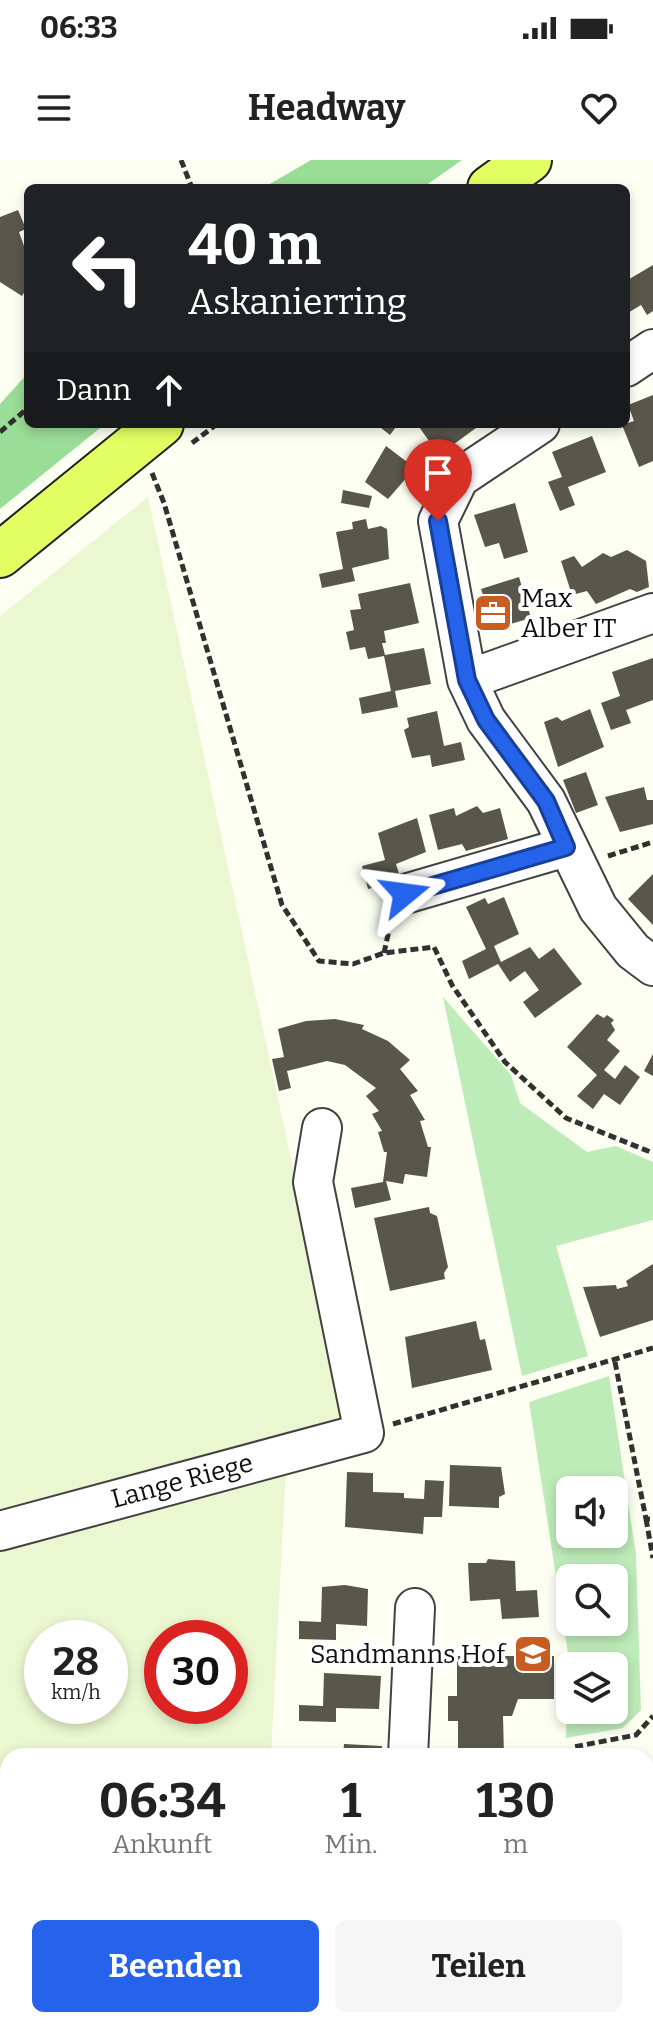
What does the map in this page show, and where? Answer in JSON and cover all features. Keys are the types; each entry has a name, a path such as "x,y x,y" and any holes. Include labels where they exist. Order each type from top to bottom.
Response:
{"main road":[{"path":"496,184 529,160"},
{"path":"0,555 156,428"}],"street":[{"path":"630,364 653,349"},
{"path":"534,428 459,478 438,521 467,680 486,720 546,801 598,908 633,951 653,966"},
{"path":"467,680 653,613"},
{"path":"405,894 571,856"},
{"path":"322,1128 313,1182 364,1433"},
{"name":"Lange Riege","path":"0,1531 364,1433"},
{"path":"408,1748 415,1608"}],"path":[{"path":"181,160 190,184"},
{"path":"0,432 24,411"},
{"path":"152,472 164,503 282,905 319,961 353,964 384,953 434,947 452,985 505,1062 566,1118 653,1153"},
{"path":"571,856 653,842"},
{"path":"364,1433 653,1348"},
{"path":"615,1361 650,1519 653,1558"},
{"path":"573,1748 636,1735 653,1716"}],"green space":[{"path":"311,160 462,160 428,184 270,184"},
{"path":"24,377 24,428 100,428 0,509 0,404"},
{"path":"148,497 348,1423 0,1516 0,616"},
{"path":"443,997 511,1075 520,1103 587,1152 616,1146 653,1162 653,1220 556,1246 588,1356 522,1376"},
{"path":"609,1376 624,1476 556,1476 556,1548 628,1548 628,1502 636,1555 641,1710 628,1723 628,1652 568,1652 565,1636 628,1636 628,1564 556,1564 556,1576 529,1402"},
{"path":"286,1467 271,1748 0,1748 0,1545"},
{"path":"566,1724 627,1724 623,1728 566,1738"}],"building":[{"path":"18,210 24,224 24,230 19,232 24,246 22,296 0,282 0,217"},
{"path":"653,265 653,311 647,315 641,305 630,312 630,279"},
{"path":"653,395 653,461 639,467 623,428 630,428 630,422 634,421 630,404"},
{"path":"381,428 395,428 390,435"},
{"path":"420,428 476,428 439,455"},
{"path":"592,436 606,472 568,487 575,505 560,511 548,482 562,477 552,452"},
{"path":"386,446 415,468 388,499 365,482"},
{"path":"343,490 372,496 369,508 341,503"},
{"path":"515,503 528,552 504,559 499,543 485,547 474,515"},
{"path":"366,519 368,529 381,526 387,529 389,559 352,568 355,581 322,588 319,574 343,569 336,532 353,529 352,522"},
{"path":"627,550 646,561 649,587 637,592 630,589 596,604 587,591 572,595 561,561 574,556 582,567 603,553 611,557"},
{"path":"519,577 531,618 494,629 481,589"},
{"path":"410,583 419,623 384,631 386,643 382,643 385,655 424,648 431,684 395,691 398,707 362,714 359,698 391,691 384,656 368,659 365,647 350,650 346,632 354,630 350,610 361,609 358,594"},
{"path":"653,658 653,700 626,710 631,723 611,730 601,703 620,696 612,672"},
{"path":"590,709 604,747 558,767 544,722 557,717 562,721"},
{"path":"437,711 444,746 461,742 465,760 432,767 430,755 412,758 404,730 409,727 407,718"},
{"path":"586,772 598,805 576,813 563,780"},
{"path":"644,787 647,800 653,800 653,824 620,832 605,797"},
{"path":"477,806 483,813 500,808 508,839 466,851 462,844 438,850 429,815 454,808 456,816"},
{"path":"417,818 426,852 396,864 401,880 368,889 362,866 385,860 378,833"},
{"path":"653,874 653,925 628,899"},
{"path":"504,897 519,934 494,946 501,962 530,947 539,959 554,948 582,984 535,1018 523,1002 539,990 525,971 510,982 498,964 469,979 462,961 486,949 466,907 485,898 488,904"},
{"path":"597,1014 614,1020 611,1023 615,1030 607,1040 620,1051 604,1070 615,1079 625,1065 640,1077 620,1105 604,1094 593,1109 577,1096 597,1075 567,1047"},
{"path":"335,1019 364,1025 362,1029 388,1041 410,1060 400,1069 418,1091 410,1095 425,1120 420,1121 428,1147 431,1147 427,1177 405,1174 403,1184 386,1181 391,1200 355,1208 351,1188 383,1182 387,1152 384,1152 378,1132 382,1131 372,1114 379,1111 366,1096 376,1088 345,1065 327,1061 287,1071 291,1088 279,1091 272,1059 284,1057 278,1029 306,1021"},
{"path":"653,1054 653,1076 644,1071"},
{"path":"429,1207 430,1213 437,1216 448,1267 444,1273 445,1279 390,1291 374,1218"},
{"path":"653,1264 653,1320 600,1337 583,1287 616,1285 617,1289 628,1286 626,1281"},
{"path":"476,1321 480,1340 485,1339 492,1370 412,1388 405,1337"},
{"path":"450,1465 501,1467 505,1494 499,1497 499,1508 449,1506"},
{"path":"347,1472 373,1473 373,1492 404,1493 404,1498 424,1499 425,1480 444,1481 442,1517 424,1517 423,1534 345,1527"},
{"path":"488,1559 515,1561 516,1591 537,1590 539,1617 502,1619 500,1599 470,1601 468,1563 486,1563"},
{"path":"345,1585 368,1589 367,1626 336,1624 336,1640 299,1639 299,1621 321,1622 322,1587"},
{"path":"457,1656 554,1656 554,1699 518,1699 512,1716 503,1716 504,1748 458,1748 458,1721 448,1721 448,1696 457,1696"},
{"path":"324,1673 381,1676 379,1709 336,1708 336,1722 299,1721 299,1705 323,1706"},
{"path":"344,1744 382,1746 382,1748 344,1748"}],"place":[{"name":"Max Alber IT","path":"493,613"},
{"name":"Sandmanns Hof","path":"533,1654"}],"route":[{"path":"405,894 566,847 546,801 486,720 467,680 438,521"}]}
